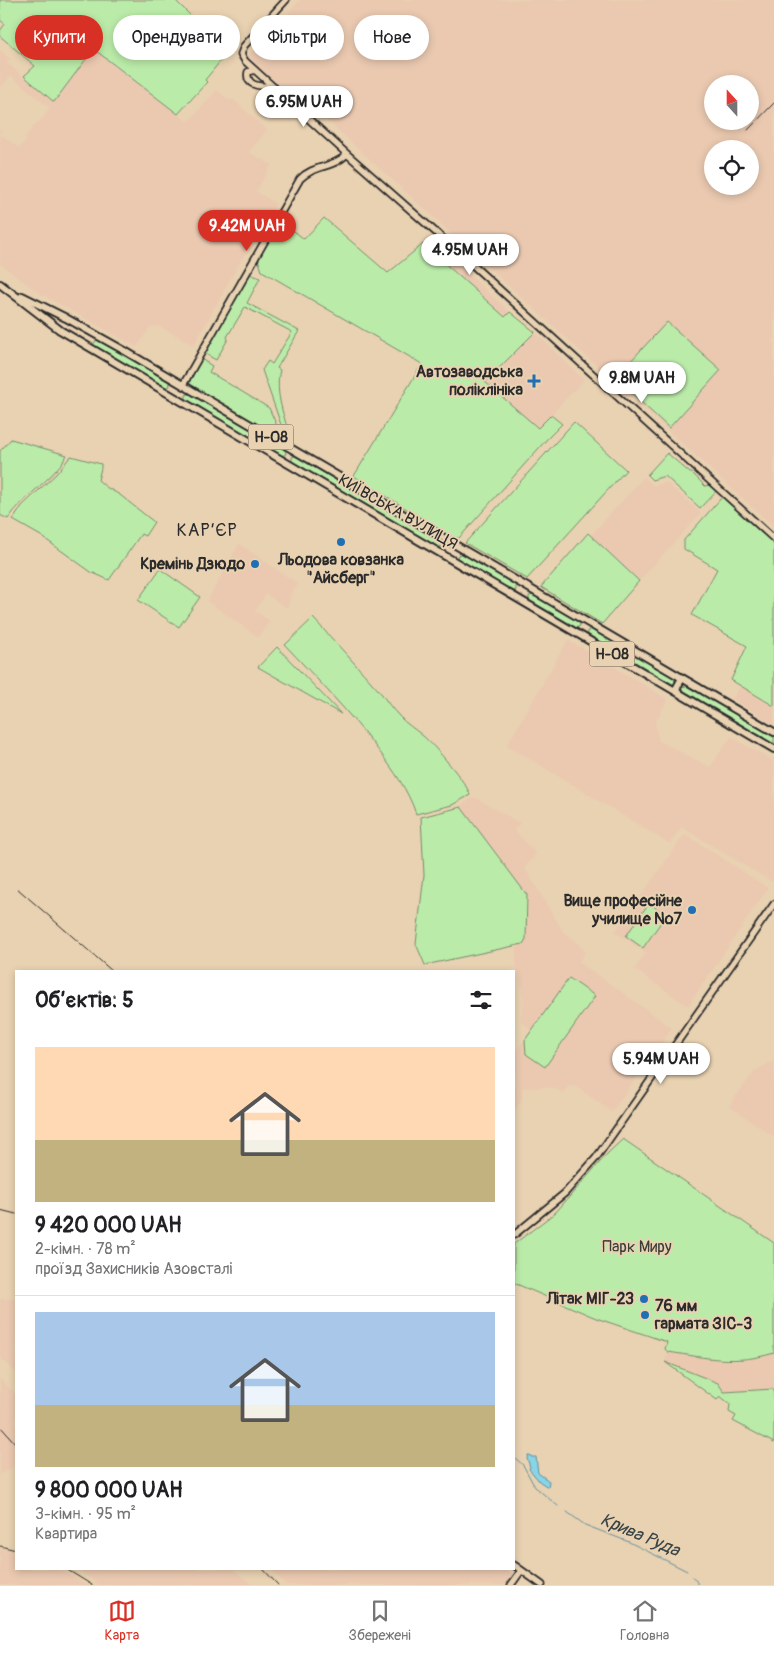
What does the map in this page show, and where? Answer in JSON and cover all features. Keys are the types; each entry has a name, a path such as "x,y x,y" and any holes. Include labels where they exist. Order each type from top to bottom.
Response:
{"main road":[{"name":"КИЇВСЬКА ВУЛИЦЯ","path":"0,284 60,330 774,749"},
{"name":"КИЇВСЬКА ВУЛИЦЯ","path":"11,291 66,318 183,385 774,732"},
{"path":"176,398 183,385"},
{"path":"287,462 294,451"},
{"path":"450,558 458,546"},
{"path":"521,601 528,589"},
{"path":"582,636 589,623"},
{"path":"675,691 682,678"}],"street":[{"path":"286,0 244,46 241,54 249,64 774,539"},
{"path":"249,64 248,80 253,84 274,87"},
{"path":"247,75 249,71 255,70"},
{"path":"183,385 300,179 311,171 342,160 347,154"},
{"path":"515,1234 565,1193 596,1158 774,904"},
{"path":"515,1567 542,1585"},
{"path":"511,1585 521,1571"}],"shaded area":[{"path":"300,0 774,0 774,527 309,104 304,108 251,60 344,60 344,15 286,15"},
{"path":"0,50 10,59 7,63 54,102 85,60 103,60 103,56 188,122 217,90 230,101 233,99 267,130 249,152 272,165 256,191 276,204 269,216 265,217 194,345 159,326 150,327 137,347 39,293 0,264 0,134 19,148 27,139 25,137 40,122 50,108 11,76 0,88"},
{"path":"432,241 510,312 506,317 426,247"},
{"name":"Автозаводська поліклініка","path":"535,332 584,380 538,428 484,382"},
{"path":"644,477 654,486 666,482 701,513 639,581 590,536"},
{"path":"239,544 298,584 291,594 287,608 266,594 255,611 270,621 258,637 207,601"},
{"path":"568,640 668,699 655,723 659,741 710,767 731,737 774,761 774,879 772,882 681,827 670,844 507,745"},
{"path":"740,686 774,707 774,725 732,699"},
{"name":"Вище професійне училище №7","path":"474,797 520,823 514,830 536,854 525,868 562,930 585,952 579,962 672,1028 612,1112 574,1085 572,1087 569,1086 563,1093 552,1087 522,1088 522,1099 517,1108 515,1107 515,1053 531,1030 521,1022 524,1001 516,962 516,949 526,939 528,898 461,805"},
{"name":"Вище професійне училище №7","path":"685,834 768,888 688,1006 634,969 646,953 615,932"},
{"path":"774,1060 774,1137 729,1106 754,1072"},
{"path":"0,1299 15,1299 15,1371 0,1355"},
{"path":"668,1352 738,1361 774,1353 774,1389 724,1392 718,1383 665,1362"},
{"path":"0,1379 15,1394 15,1464 12,1468 0,1474"},
{"path":"0,1548 15,1552 15,1570 60,1570 88,1585 0,1585"},
{"path":"78,1570 233,1570 253,1585 99,1585"},
{"path":"272,1570 507,1570 512,1573 505,1585 286,1585"}],"green space":[{"path":"0,0 175,0 190,15 113,15 113,60 221,60 205,80 207,82 178,114 103,56 103,15 15,15 15,49 0,36 0,31 5,24 0,20"},
{"path":"28,60 85,60 54,102 24,76 35,66"},
{"path":"324,218 388,273 423,244 505,317 510,312 535,332 485,382 538,428 551,415 562,424 459,538 453,538 354,476 422,364 262,271 258,259 280,220 304,239"},
{"path":"250,274 260,278 247,303 299,331 277,368 280,370 279,397 291,441 289,442 286,439 262,370 268,361 272,364 292,332 245,307 216,360 204,353"},
{"path":"667,322 721,370 669,428 615,378"},
{"path":"97,339 169,382 170,386 165,388 93,345"},
{"path":"201,359 212,366 209,372 269,408 277,426 276,431 271,432 192,387 190,378"},
{"path":"191,393 285,450 286,454 282,456 186,400 186,395"},
{"path":"574,422 626,470 527,579 465,543"},
{"path":"11,439 67,455 54,472 22,502 8,519 0,515 0,451"},
{"path":"667,453 705,486 711,485 717,490 700,508 665,476 652,480 647,475"},
{"path":"71,456 101,464 98,480 154,522 145,536 141,534 109,580 91,572 41,536 13,520 22,506 56,474"},
{"path":"295,456 441,542 442,546 437,548 292,462 292,457"},
{"path":"723,496 774,543 774,706 731,680 747,646 692,615 717,569 684,549 684,540"},
{"path":"588,533 639,581 602,624 541,587"},
{"path":"462,553 516,586 516,590 512,592 458,560 457,556"},
{"path":"160,569 200,597 179,627 138,600"},
{"path":"534,595 579,622 580,626 576,628 529,602 529,596"},
{"path":"313,618 380,692 396,713 428,740 442,755 463,782 470,795 452,805 416,814 405,789 379,751 345,710 285,645"},
{"path":"593,629 674,678 675,683 671,685 588,636 588,630"},
{"path":"277,647 341,714 258,667"},
{"path":"686,686 774,737 774,746 682,693 682,687"},
{"path":"461,807 527,895 526,939 523,944 425,965 416,944 424,875 421,817"},
{"path":"649,903 666,915 643,948 626,936"},
{"path":"569,978 595,996 545,1067 526,1054 525,1040"},
{"name":"Парк Миру","path":"623,1139 774,1243 774,1353 760,1357 734,1360 668,1352 665,1349 667,1342 596,1318 515,1283 515,1243 556,1212 608,1153"},
{"path":"665,1362 718,1383 724,1392 774,1389 774,1443 733,1421 736,1416 729,1412 730,1404 720,1396 717,1400"}],"water":[{"path":"528,1455 536,1457 538,1473 549,1481 548,1487 540,1482 529,1469"}],"waterway":[{"name":"Крива Руда","path":"515,1458 523,1465 535,1487 558,1506"},
{"name":"Крива Руда","path":"567,1512 585,1525 629,1542 687,1571"},
{"name":"Крива Руда","path":"693,1577 699,1585"}],"railway":[{"path":"759,119 774,103"},
{"path":"18,889 111,970"},
{"path":"0,1210 15,1214"},
{"path":"0,1426 15,1443"},
{"path":"0,1546 15,1550"},
{"path":"68,1570 92,1585"},
{"path":"264,1570 278,1585"}],"place":[{"name":"Автозаводська поліклініка","path":"534,381"},
{"name":"Льодова ковзанка \"Айсберг\"","path":"341,542"},
{"name":"Кремінь Дзюдо","path":"255,564"},
{"name":"Вище професійне училище №7","path":"692,910"},
{"name":"Літак МІГ-23","path":"644,1299"},
{"name":"76 мм гармата ЗІС-3","path":"645,1315"}],"district":[{"name":"КАР’ЄР","path":"207,530"}]}
